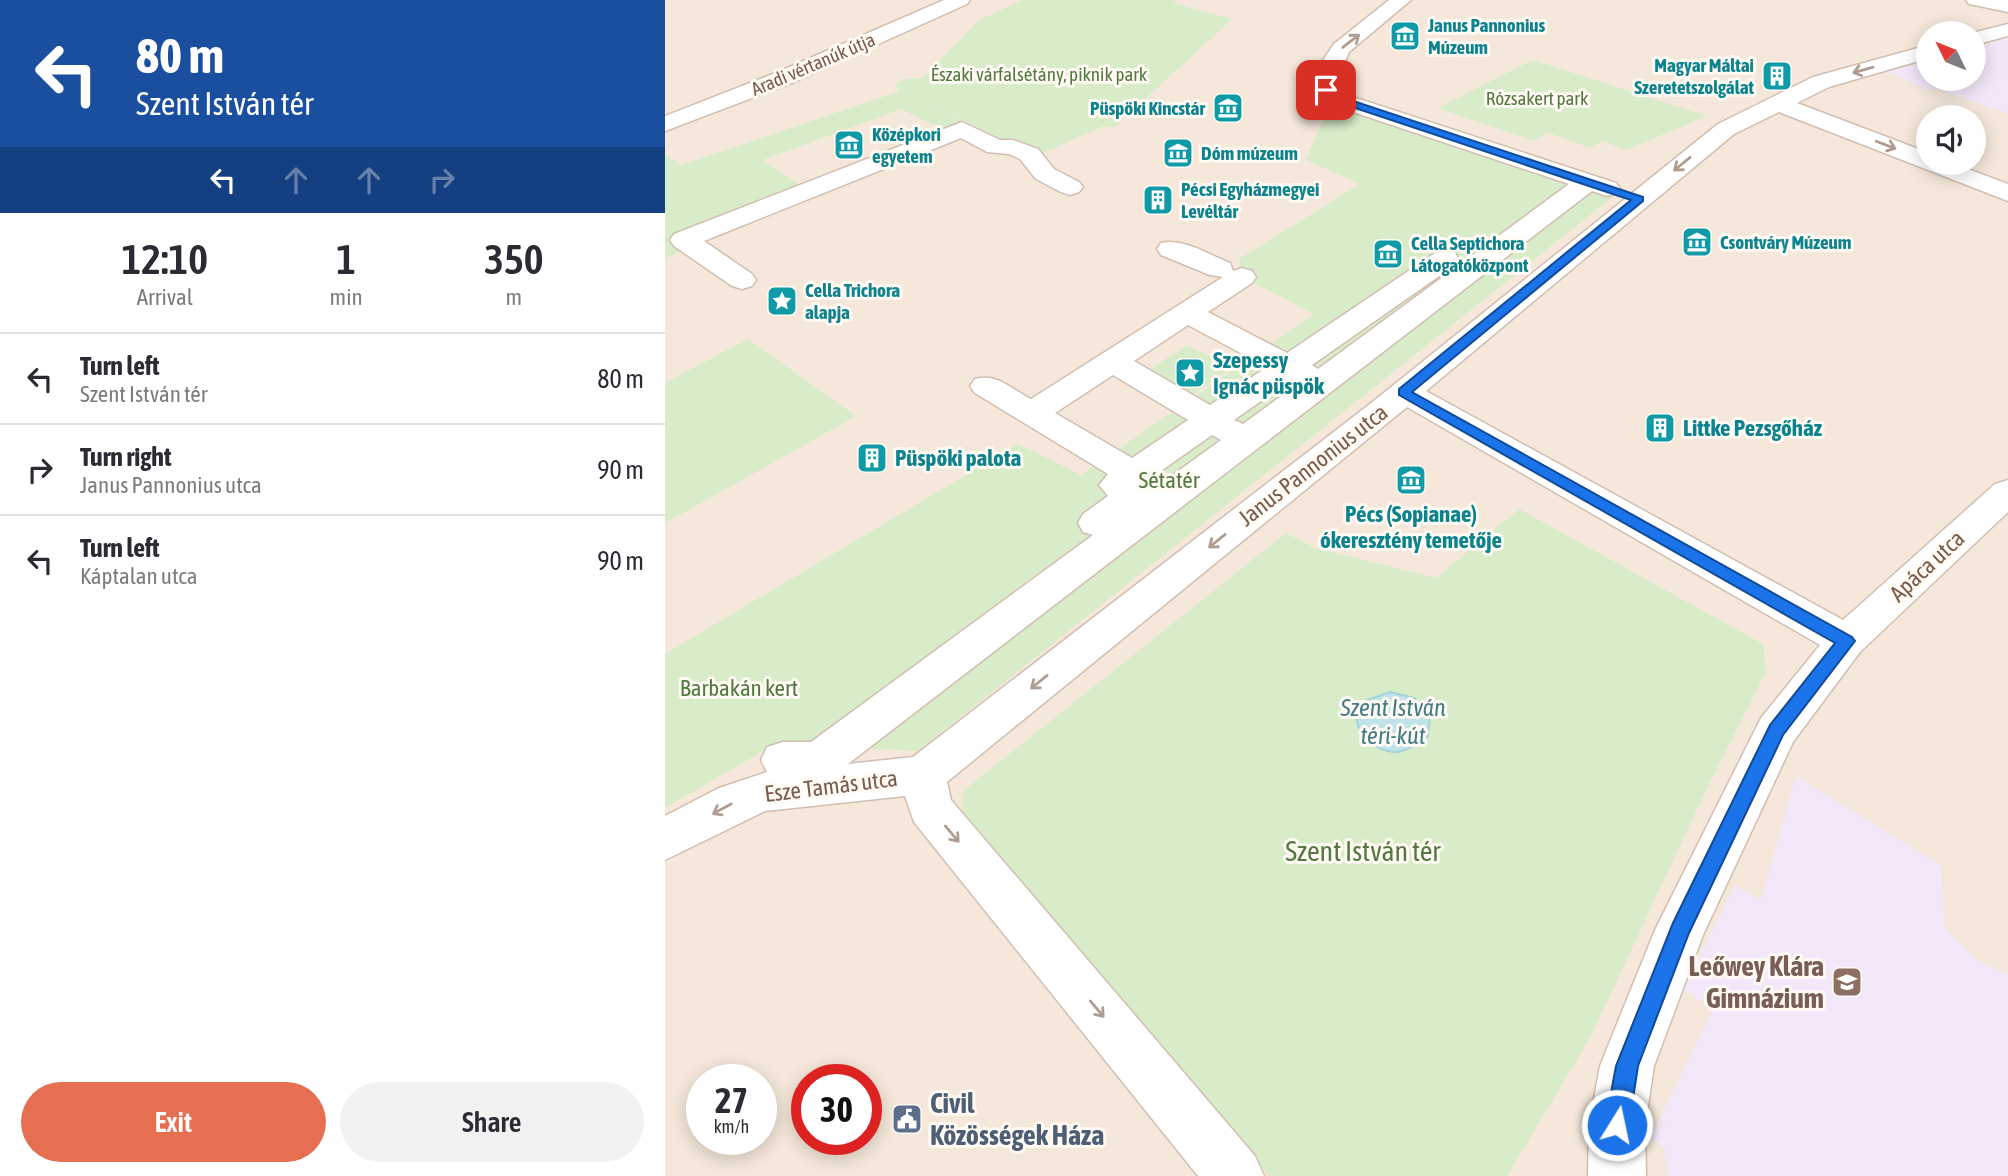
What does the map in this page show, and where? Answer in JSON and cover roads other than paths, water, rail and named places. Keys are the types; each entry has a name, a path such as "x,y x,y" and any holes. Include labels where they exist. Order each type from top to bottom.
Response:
{"street":[{"name":"Aradi vértanúk útja","path":"888,9 910,0"},
{"path":"665,110 923,0"},
{"name":"Aradi vértanúk útja","path":"665,124 786,77 960,0"},
{"path":"1401,0 1341,48 1324,85 1328,96 1639,199"},
{"path":"1976,0 2008,5"},
{"path":"1986,36 2008,30"},
{"name":"Janus Pannonius utca","path":"923,775 1403,392 1725,129 1821,82 1916,55"},
{"path":"1777,103 1916,157"},
{"path":"742,280 684,240 962,129 996,147 1013,147 1029,154 1045,174 1070,187"},
{"path":"1962,175 2008,193"},
{"path":"848,710 1133,495 1117,485 1289,366 1577,180"},
{"path":"804,769 1322,382 1577,180"},
{"path":"1170,496 1010,401 1112,361 1242,277 1171,249"},
{"path":"1187,313 1322,382"},
{"path":"1112,361 1245,439"},
{"path":"1403,392 1846,641 1776,731 1680,930 1627,1066 1617,1125 1616,1176"},
{"name":"Apáca utca","path":"1846,641 2008,492"},
{"name":"Esze Tamás utca","path":"665,839 804,769 923,775"},
{"path":"923,775 930,808 1235,1176"}],"water":[{"name":"Szent István téri-kút","path":"1390,692 1414,698 1430,715 1428,736 1403,751 1381,749 1362,738 1356,718 1367,700"}],"place":[{"name":"Janus Pannonius Múzeum","path":"1405,36"},
{"name":"Magyar Máltai Szeretetszolgálat","path":"1777,76"},
{"name":"Püspöki Kincstár","path":"1228,108"},
{"name":"Középkori egyetem","path":"849,145"},
{"name":"Dóm múzeum","path":"1178,153"},
{"name":"Pécsi Egyházmegyei Levéltár","path":"1158,200"},
{"name":"Csontváry Múzeum","path":"1697,242"},
{"name":"Cella Septichora Látogatóközpont","path":"1388,254"},
{"name":"Cella Trichora alapja","path":"782,301"},
{"name":"Szepessy Ignác püspök","path":"1190,373"},
{"name":"Littke Pezsgőház","path":"1660,428"},
{"name":"Püspöki palota","path":"872,458"},
{"name":"Pécs (Sopianae) ókeresztény temetője","path":"1411,480"},
{"name":"Leőwey Klára Gimnázium","path":"1847,982"},
{"name":"Civil Közösségek Háza","path":"907,1119"}],"park label":[{"name":"Északi várfalsétány, piknik park","path":"1039,74"},
{"name":"Rózsakert park","path":"1537,98"},
{"name":"Sétatér","path":"1169,480"},
{"name":"Barbakán kert","path":"739,688"},
{"name":"Szent István tér","path":"1363,851"}]}
